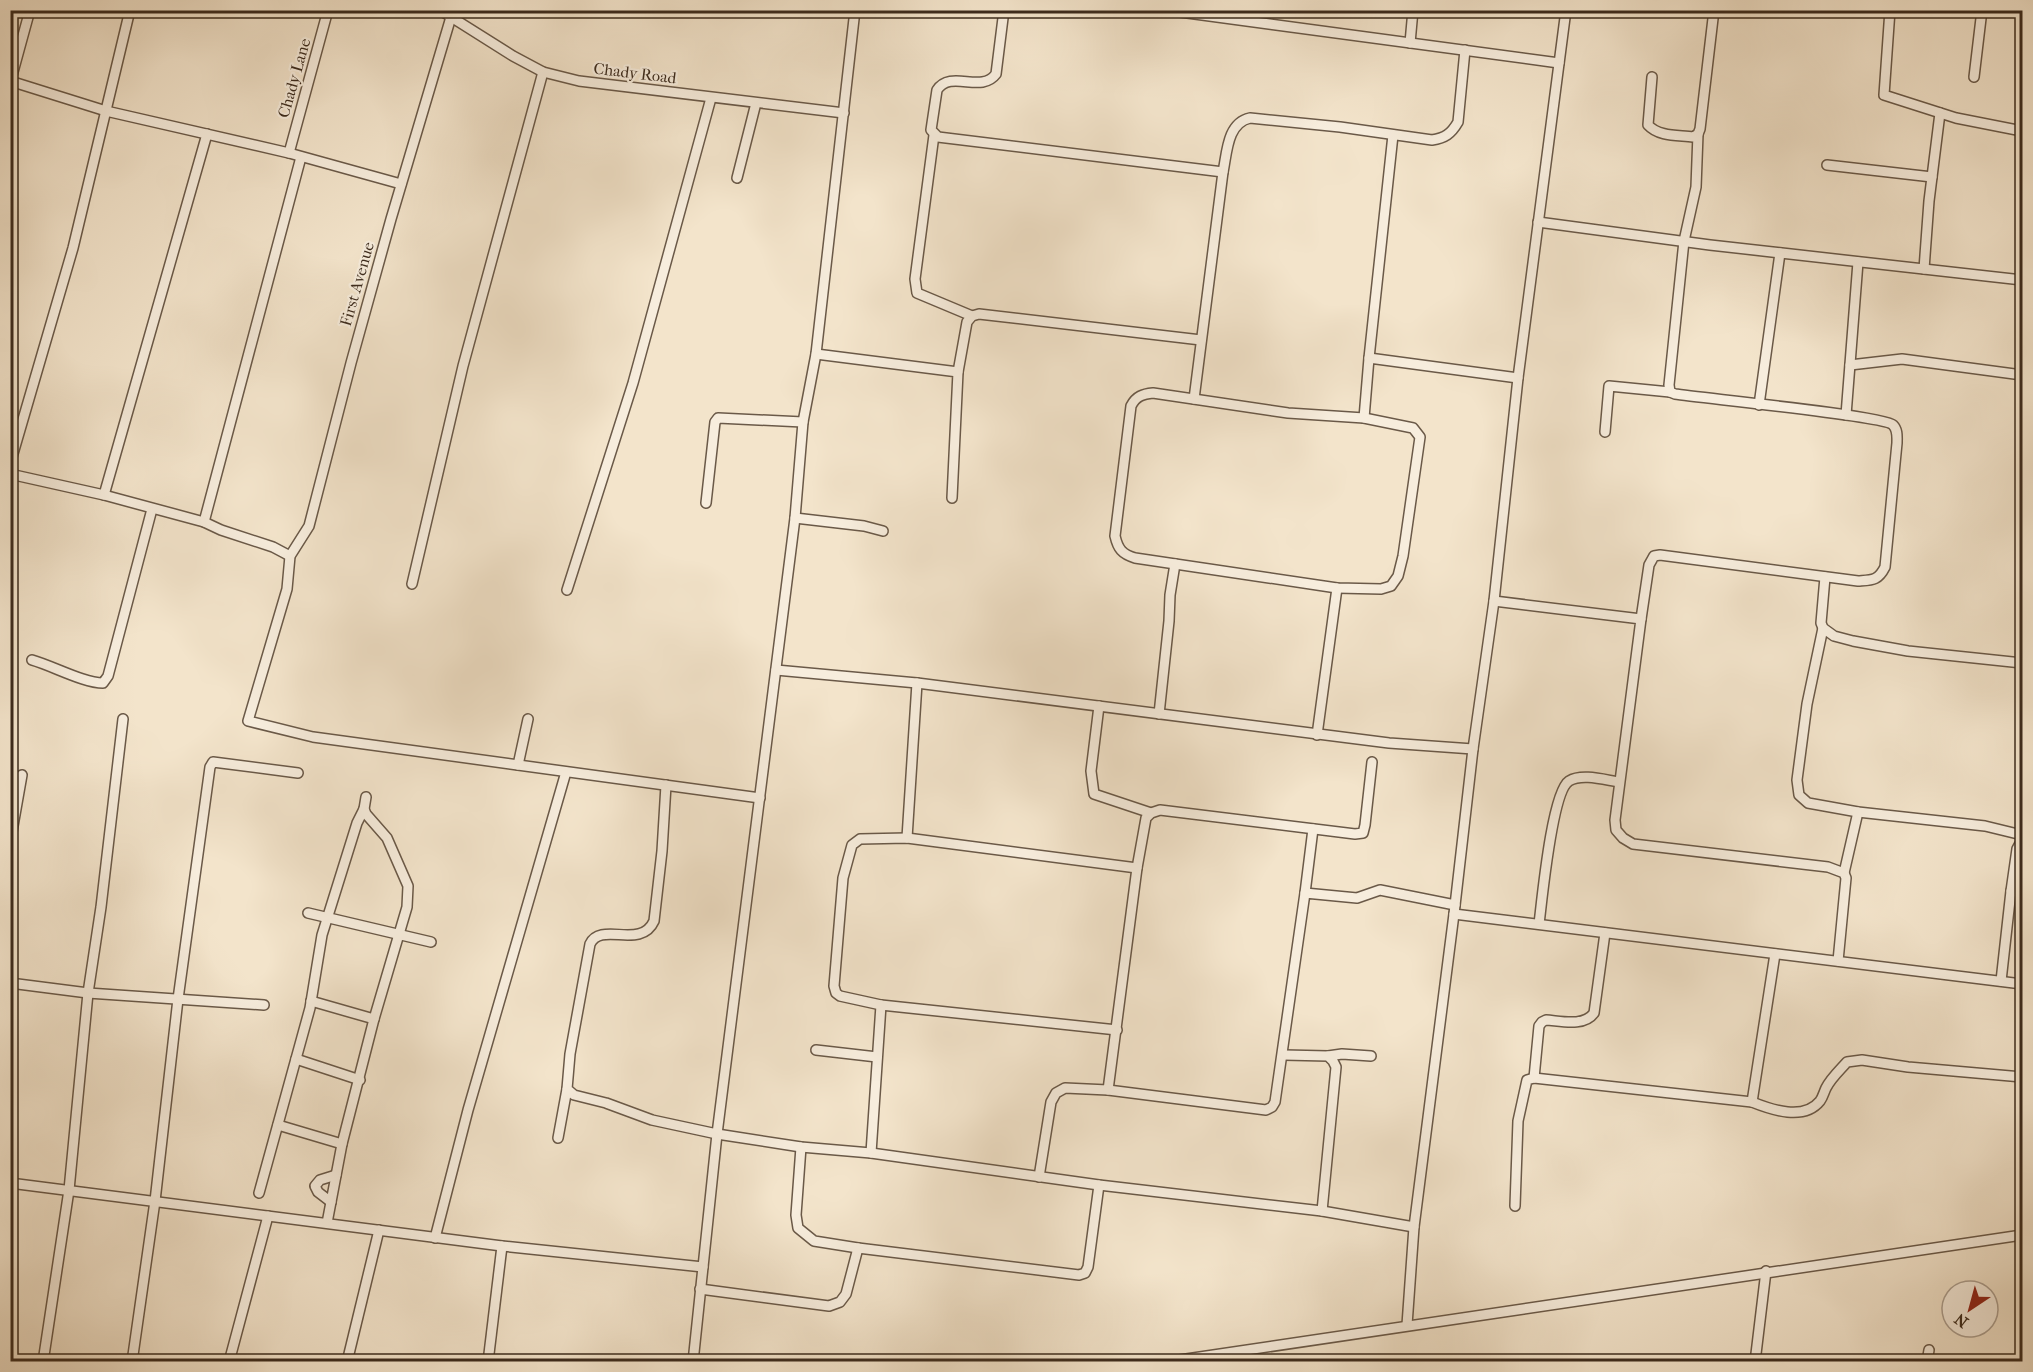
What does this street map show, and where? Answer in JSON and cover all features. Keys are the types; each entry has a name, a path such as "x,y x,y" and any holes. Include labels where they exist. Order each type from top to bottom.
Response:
{"street":[{"path":"30,10 11,82 106,111 289,153 401,184"},
{"path":"10,464 73,248 130,10"},
{"name":"Chady Lane","path":"289,153 328,10"},
{"name":"Chady Road","path":"440,10 543,72 579,81 844,113"},
{"path":"693,1362 717,1134 795,518 803,422 816,354 855,10"},
{"path":"972,316 917,293 915,279 934,135 932,130 937,90 947,81 986,83 992,80 996,74 1004,10"},
{"path":"1165,10 1242,15 1410,43 1559,63"},
{"path":"1410,43 1413,10"},
{"path":"1407,1325 1414,1227 1455,910 1473,749 1494,601 1518,378 1566,10"},
{"path":"1670,392 1684,241 1696,187 1698,134 1714,10"},
{"path":"1890,10 1884,96 1940,113 2022,131"},
{"path":"1974,77 1982,10"},
{"name":"First Avenue","path":"290,556 309,526 401,184 452,17"},
{"path":"1194,399 1223,172 1235,127 1241,120 1250,118 1432,140 1444,138 1453,131 1458,122 1465,50"},
{"path":"412,584 463,366 543,72"},
{"path":"1652,77 1648,125 1660,133 1693,137 1698,134"},
{"path":"567,590 633,383 711,98"},
{"path":"738,178 756,103"},
{"path":"1924,269 1940,113"},
{"path":"104,495 207,134"},
{"path":"934,135 1223,172"},
{"path":"1364,418 1393,135"},
{"path":"204,522 301,157"},
{"path":"1827,165 1932,177"},
{"path":"1538,222 1780,253 2022,280"},
{"path":"1759,405 1780,253"},
{"path":"1846,415 1858,262"},
{"path":"952,498 958,372 967,322 972,316 980,314 1201,340"},
{"path":"816,354 958,372"},
{"path":"1369,358 1518,378"},
{"path":"1850,365 1902,360 2022,375"},
{"path":"1605,432 1609,386 1846,415 1886,421 1893,425 1897,433 1885,567 1881,576 1872,580 1858,581 1654,556 1649,566 1614,820 1616,830 1633,844 1828,867 1844,873"},
{"path":"1153,393 1194,399 1288,413 1364,418 1413,428 1420,436 1403,556 1398,576 1391,586 1381,589 1337,588 1174,564 1125,555 1117,548 1115,536 1131,406 1134,399 1143,394 1153,393"},
{"path":"706,503 715,422 718,418 803,422"},
{"path":"10,474 104,495 204,522 273,547 290,556 286,589 248,722 313,737 760,798"},
{"path":"32,660 94,683 103,683 108,676 152,509"},
{"path":"795,518 864,526 884,531"},
{"path":"1159,714 1174,564"},
{"path":"1825,577 1821,623 1823,628 1807,704 1797,780 1798,795 1808,803 1858,812 1985,826 2022,835"},
{"path":"1317,735 1337,588"},
{"path":"1494,601 1641,619"},
{"path":"1823,628 1834,636 1908,651 2022,663"},
{"path":"776,670 917,683 1317,735 1473,749"},
{"path":"907,838 917,683"},
{"path":"1099,706 1091,771 1094,794 1151,813"},
{"path":"43,1362 69,1190 87,993 101,907 123,719"},
{"path":"518,765 528,719"},
{"path":"132,1362 155,1201 178,999 210,767 213,762 298,773"},
{"path":"1108,1090 1137,868 1146,818 1151,813 1160,810 1355,834 1363,833 1372,762"},
{"path":"435,1238 468,1110 566,772"},
{"path":"10,843 22,775"},
{"path":"1539,924 1549,848 1561,791 1568,782 1579,777 1619,782"},
{"path":"558,1138 567,1089 570,1054 592,938 599,935 641,934 650,929 654,921 662,851 666,785"},
{"path":"259,1192 311,1001 322,935 366,797"},
{"path":"327,1223 342,1144 374,1019 407,907 408,886 387,838 364,809"},
{"path":"1838,961 1846,878 1844,873 1858,812"},
{"path":"1039,1177 1051,1102 1056,1093 1065,1088 1108,1090 1266,1110 1272,1107 1284,1055 1313,829"},
{"path":"1117,1030 881,1005 840,996 836,993 834,986 843,878 852,845 860,839 907,838 1137,868"},
{"path":"2001,981 2017,849 2022,840"},
{"path":"1305,893 1357,898 1380,890 1455,910 1539,924 2022,984"},
{"path":"2011,891 2022,892"},
{"path":"308,913 431,942"},
{"path":"1534,1078 1539,1026 1542,1022 1583,1022 1594,1013 1605,933"},
{"path":"1752,1102 1775,954"},
{"path":"10,983 87,993 264,1005"},
{"path":"311,1001 374,1019"},
{"path":"871,1153 881,1005"},
{"path":"816,1050 877,1057"},
{"path":"1284,1055 1371,1056"},
{"path":"1322,1211 1336,1067 1328,1056"},
{"path":"296,1059 360,1080"},
{"path":"1515,1206 1518,1121 1527,1080 1534,1078 1752,1102 1772,1110 1796,1112 1814,1107 1822,1100 1826,1088 1847,1062 1862,1060 1908,1067 2022,1077"},
{"path":"567,1089 574,1095 606,1103 652,1120 717,1134 1099,1185 1322,1211 1414,1227"},
{"path":"278,1125 342,1144"},
{"path":"801,1147 796,1215 798,1228 814,1241 858,1248 1079,1275 1085,1273 1088,1267 1099,1185"},
{"path":"331,1202 318,1192 315,1186 320,1180 336,1175"},
{"path":"10,1183 435,1238 703,1267"},
{"path":"229,1362 268,1216"},
{"path":"347,1362 380,1230"},
{"path":"1166,1362 1766,1271 2022,1235"},
{"path":"488,1362 502,1246"},
{"path":"700,1289 829,1306 840,1302 846,1294 858,1248"},
{"path":"1755,1362 1766,1271"},
{"path":"1927,1362 1929,1350"}]}
